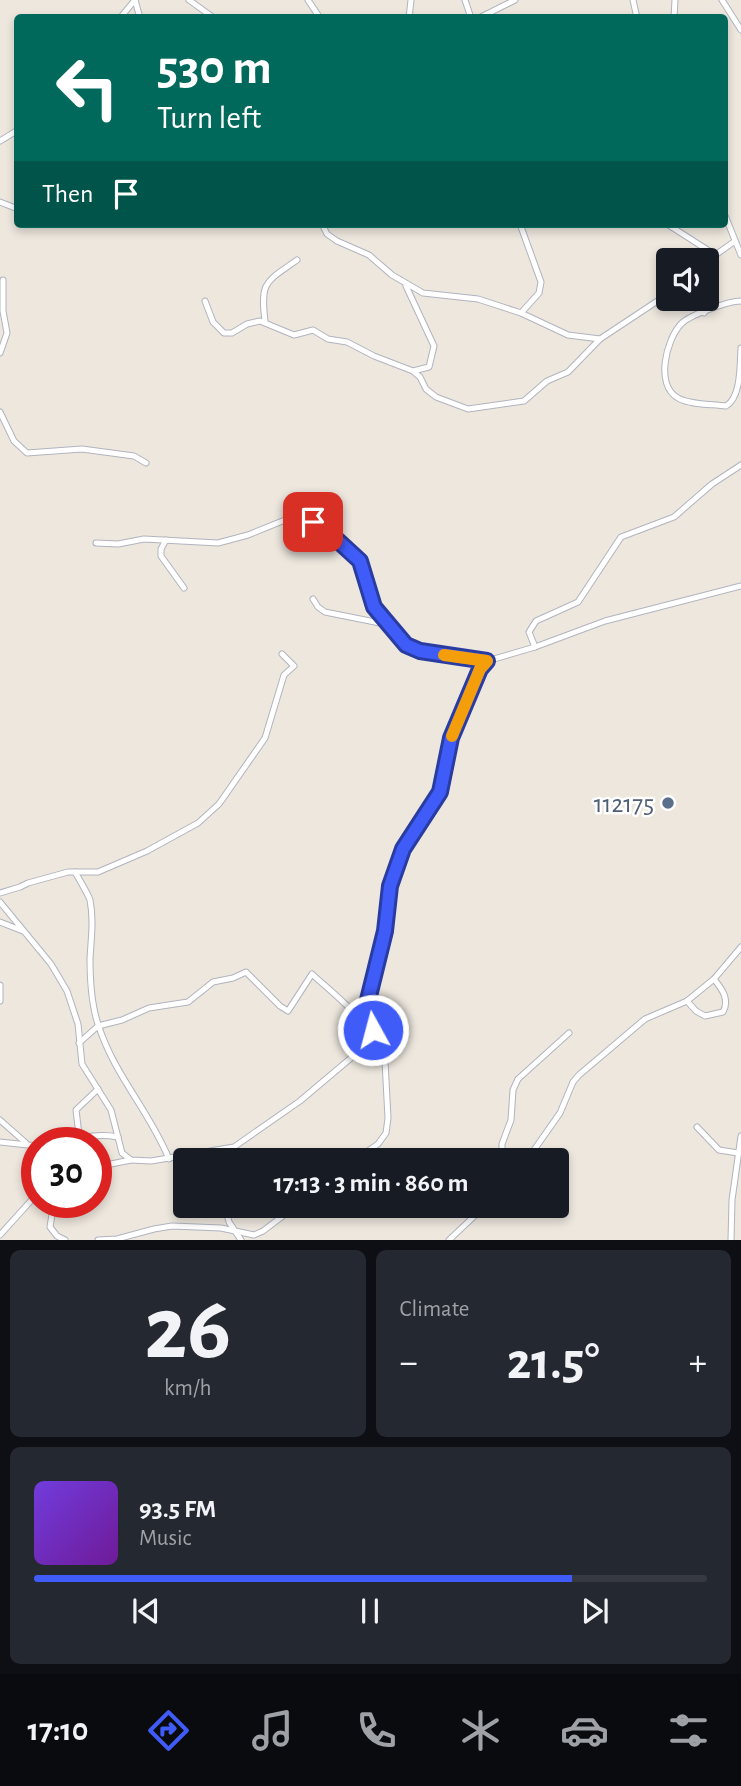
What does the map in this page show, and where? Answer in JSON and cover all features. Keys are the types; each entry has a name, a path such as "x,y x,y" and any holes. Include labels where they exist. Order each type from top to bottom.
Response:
{"street":[{"path":"123,14 135,0 140,14"},
{"path":"189,0 208,14"},
{"path":"487,14 515,0"},
{"path":"722,0 741,30"},
{"path":"728,223 741,255"},
{"path":"323,228 332,237 369,255 405,284 429,295 478,299 521,313 568,335 600,339"},
{"path":"521,228 541,282 539,293 521,313"},
{"path":"673,228 705,248"},
{"path":"719,251 735,241"},
{"path":"265,321 262,298 265,288 274,277 297,260"},
{"path":"0,353 7,333 3,311 3,280"},
{"path":"405,284 434,348 429,367 413,371"},
{"path":"205,301 213,322 224,333 232,333 247,324 265,321 294,335 313,330 413,371 430,393 468,409 520,402 528,398 547,380 568,372 600,339 656,303"},
{"path":"741,301 729,302 682,323 668,349 664,368 665,377 674,395 683,400 726,406 732,404 739,393 741,348"},
{"path":"0,412 14,441 27,453 82,449 134,456 146,463"},
{"path":"535,647 528,632 531,626 536,621 578,602 621,537 674,517 712,484 741,465"},
{"path":"96,543 109,545 144,539 229,541 290,518 306,519 335,538 360,561 374,607 412,648 487,661 615,618 741,586"},
{"path":"166,540 161,556 184,587"},
{"path":"313,599 318,607 325,611 388,625"},
{"path":"0,893 68,872 98,872 147,851 198,823 219,804 265,738 284,675 294,666 282,654"},
{"path":"230,1148 288,1111 372,1038 368,1000 385,931 390,886 403,849 440,792 451,738 480,669 487,661"},
{"path":"75,872 87,893 92,912 90,969 98,1026 113,1060 133,1097 153,1124 169,1159"},
{"path":"0,902 51,964 67,991 78,1024 82,1064 110,1110 122,1153 131,1160"},
{"path":"0,922 25,933"},
{"path":"535,1148 560,1113 579,1075 645,1019 687,1001 714,979 741,947"},
{"path":"79,1042 98,1026 122,1020 149,1008 188,1002 213,982 233,978 246,971 288,1011 310,974 352,1012 372,1038"},
{"path":"687,1001 705,1016 723,1012 725,997 714,979"},
{"path":"0,985 0,1001"},
{"path":"502,1148 512,1120 513,1090 517,1079 569,1033"},
{"path":"364,1047 380,1054 385,1061 388,1118 383,1139 371,1148"},
{"path":"78,1127 76,1110 98,1089"},
{"path":"0,1120 21,1139"},
{"path":"697,1128 719,1150 738,1153"},
{"path":"112,1136 118,1137"},
{"path":"731,1240 732,1200 741,1136"},
{"path":"0,1142 21,1143"},
{"path":"112,1164 131,1160 140,1162 173,1158"},
{"path":"0,1235 21,1212"},
{"path":"52,1218 51,1227 57,1236 65,1240"},
{"path":"230,1218 241,1240"},
{"path":"98,1240 128,1237 162,1227 234,1230 247,1235 263,1231 280,1218"},
{"path":"449,1240 472,1218"}],"slow traffic":[{"path":"444,655 487,661 480,669 452,736"}],"place":[{"name":"112175","path":"668,803"}],"route":[{"path":"313,522 360,561 374,607 406,645 420,651 487,661 480,669 447,748 440,792 403,849 390,886 385,931 368,1000 373,1030"}]}
